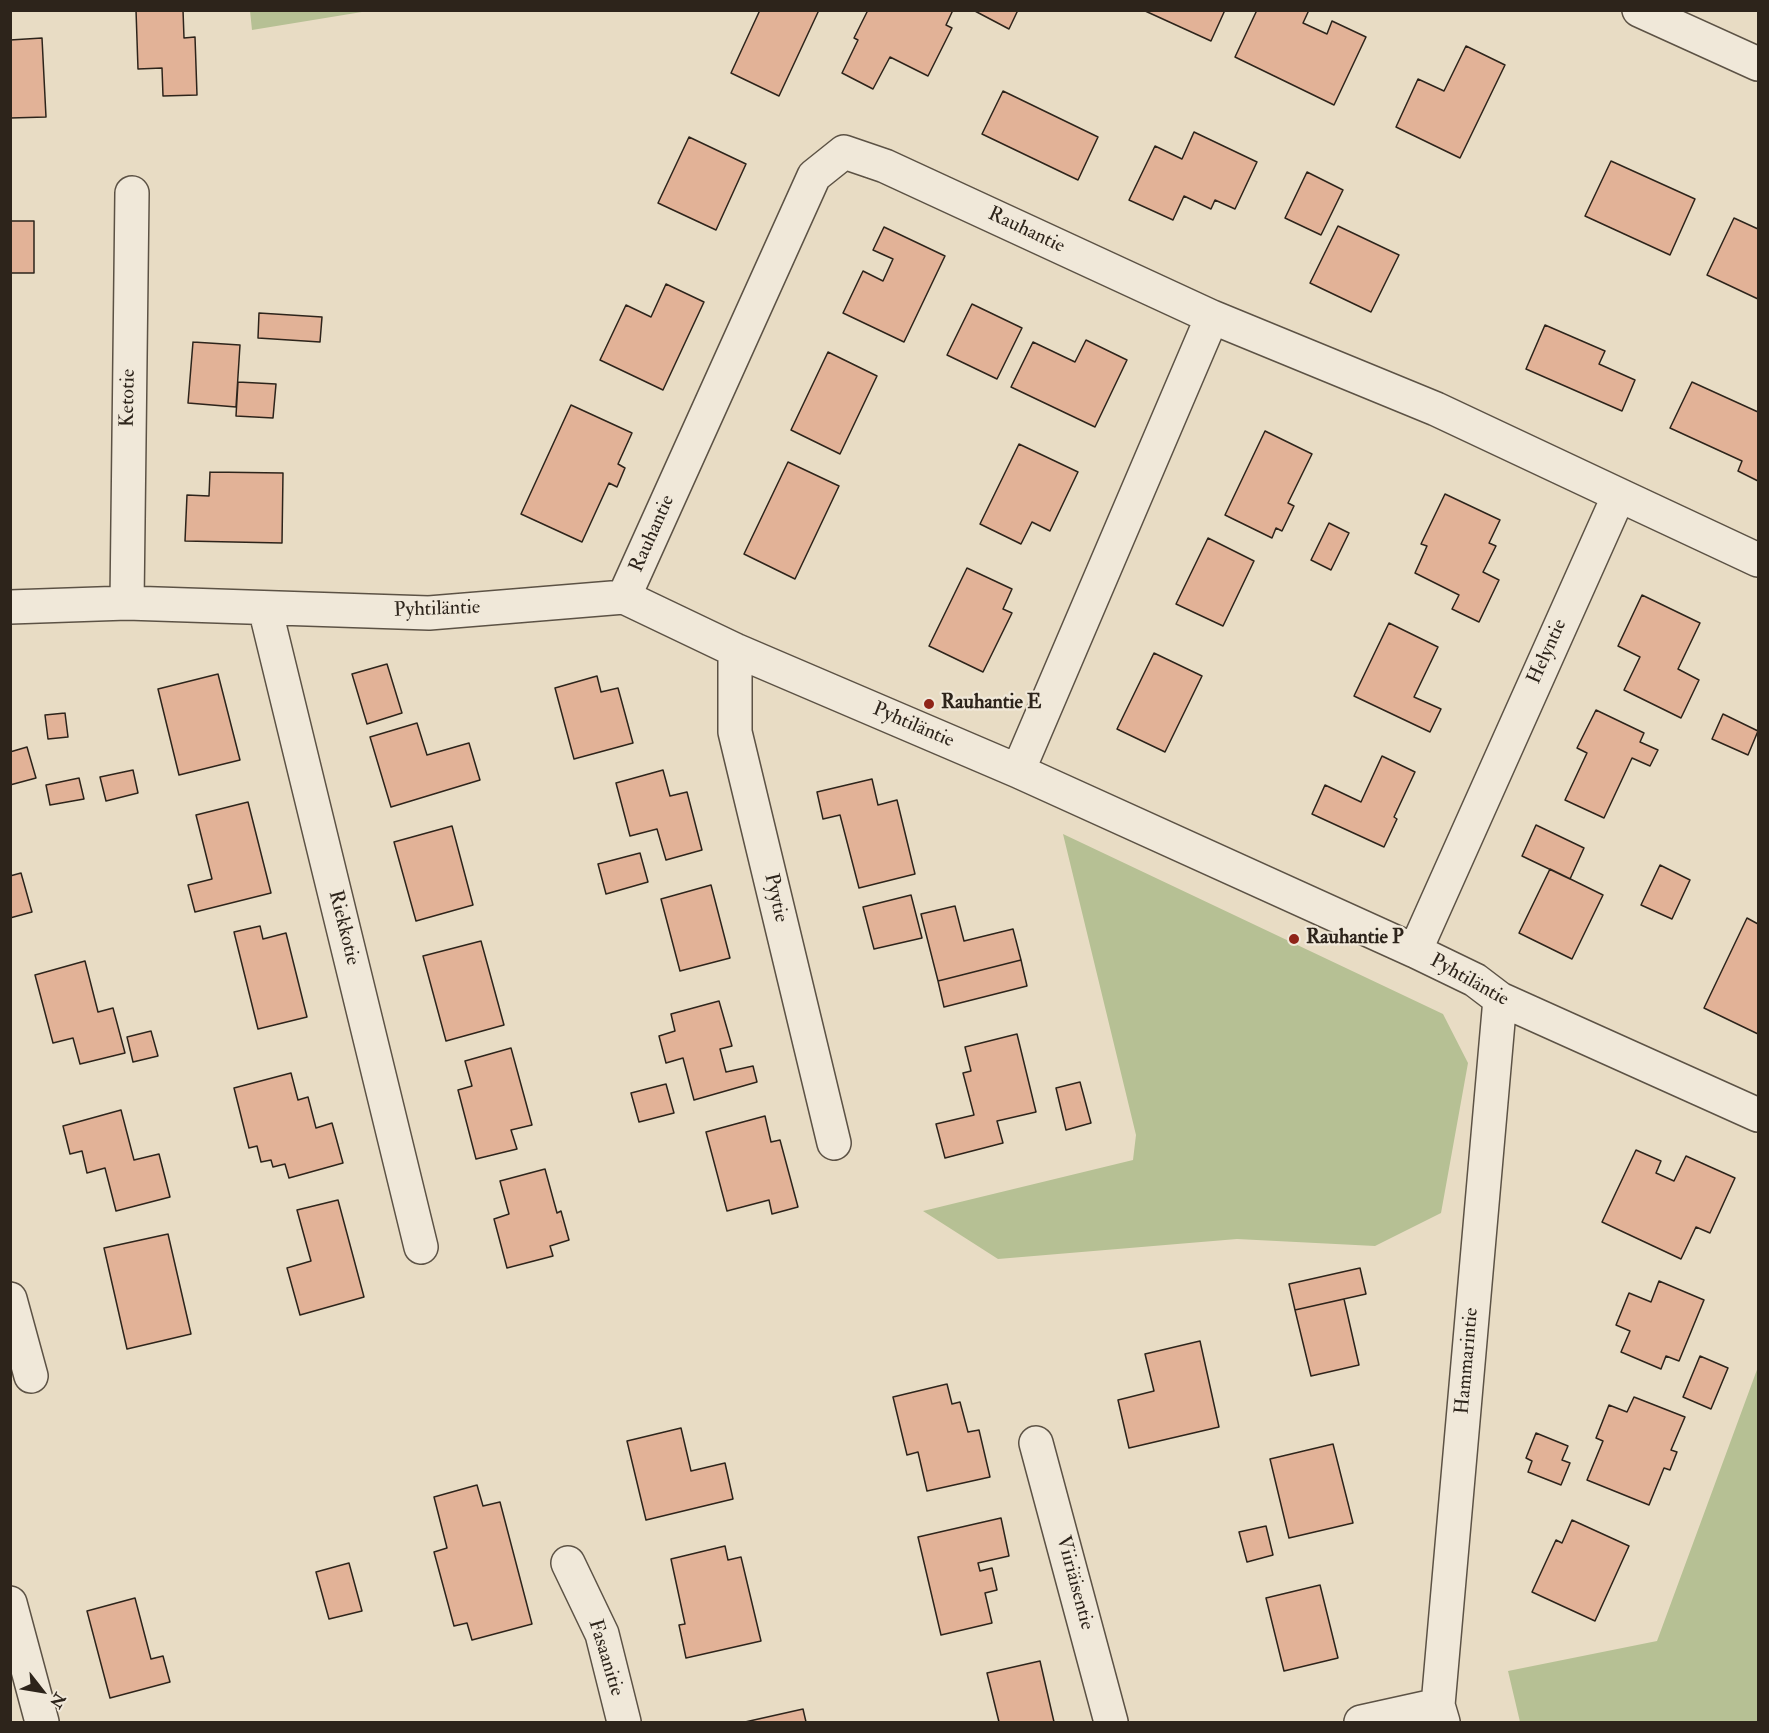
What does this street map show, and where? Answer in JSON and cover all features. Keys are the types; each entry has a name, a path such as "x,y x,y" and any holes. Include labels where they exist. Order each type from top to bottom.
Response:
{"street":[{"path":"1639,10 1758,64"},
{"name":"Rauhantie","path":"624,597 814,176 844,152 885,166 1212,317"},
{"name":"Ketotie","path":"127,603 132,193"},
{"path":"1017,771 1212,317 1436,409 1758,560"},
{"name":"Helyntie","path":"1415,951 1619,495"},
{"name":"Pyhtiläntie","path":"10,607 127,603 429,613 624,597 735,650 1017,771 1415,951 1475,980 1500,999 1758,1115"},
{"name":"Riekkotie","path":"265,608 421,1247"},
{"name":"Pyytie","path":"735,650 735,732 834,1143"},
{"name":"Hammarintie","path":"1441,1714 1500,999"},
{"path":"10,1299 31,1376"},
{"name":"Viiriäisentie","path":"1036,1443 1111,1722"},
{"name":"Fasaanitie","path":"568,1563 602,1634 624,1722"},
{"path":"10,1603 42,1722"},
{"path":"1361,1722 1441,1714"}],"green space":[{"path":"250,10 368,11 252,30"},
{"path":"1063,834 1443,1014 1468,1063 1441,1213 1375,1246 1237,1239 998,1259 923,1211 1133,1160 1136,1135"},
{"path":"1758,1367 1758,1722 1520,1722 1508,1671 1657,1641"}],"building":[{"path":"136,10 183,10 184,38 195,37 197,95 163,96 162,68 138,69"},
{"path":"760,10 819,10 779,96 731,73"},
{"path":"868,10 953,10 946,25 952,28 928,76 890,57 873,89 842,73 858,40 854,38"},
{"path":"973,10 1018,10 1009,29"},
{"path":"1143,10 1225,10 1211,41"},
{"path":"1257,10 1309,10 1303,23 1327,34 1332,21 1366,37 1334,105 1235,57"},
{"path":"42,38 46,117 10,118 10,40"},
{"path":"1466,46 1505,65 1460,158 1396,127 1418,79 1444,91"},
{"path":"1003,91 1098,137 1078,180 982,134"},
{"path":"1194,132 1257,162 1235,209 1215,200 1211,209 1184,196 1173,220 1129,200 1155,146 1182,159"},
{"path":"689,137 746,164 716,230 658,203"},
{"path":"1611,161 1695,199 1670,255 1585,216"},
{"path":"1307,172 1343,190 1321,235 1285,218"},
{"path":"1734,218 1758,229 1758,299 1707,275"},
{"path":"10,221 34,221 34,273 10,273"},
{"path":"1338,226 1399,255 1371,312 1310,283"},
{"path":"884,227 945,256 904,342 843,313 863,271 883,281 893,259 873,250"},
{"path":"666,284 704,302 663,390 600,360 626,305 651,317"},
{"path":"972,304 1022,328 997,379 947,355"},
{"path":"259,313 322,317 320,342 258,338"},
{"path":"1545,325 1605,351 1599,364 1635,380 1622,411 1526,369"},
{"path":"1086,340 1127,360 1095,427 1011,387 1033,342 1075,362"},
{"path":"193,342 240,345 236,407 188,403"},
{"path":"828,352 877,376 840,454 791,430"},
{"path":"238,382 276,384 273,418 236,416"},
{"path":"1692,382 1758,412 1758,481 1738,471 1742,461 1670,428"},
{"path":"571,405 632,433 618,464 625,468 617,487 609,483 582,542 521,514"},
{"path":"1265,431 1312,454 1288,503 1294,506 1282,531 1276,528 1272,538 1225,515"},
{"path":"1019,444 1078,472 1050,531 1032,522 1021,544 980,524"},
{"path":"788,462 839,486 795,579 744,554"},
{"path":"210,472 283,473 282,543 185,541 187,495 209,496"},
{"path":"1445,494 1500,520 1489,543 1496,546 1483,572 1499,580 1479,622 1452,609 1459,595 1415,573 1427,546 1421,544"},
{"path":"1329,523 1349,533 1331,570 1311,560"},
{"path":"1208,538 1254,561 1223,626 1176,604"},
{"path":"967,568 1012,589 1003,609 1012,613 983,672 929,646"},
{"path":"1642,595 1700,623 1678,669 1699,680 1681,718 1624,690 1640,657 1618,646"},
{"path":"1389,623 1438,647 1414,697 1441,709 1430,732 1354,696"},
{"path":"1154,653 1202,676 1165,752 1117,729"},
{"path":"387,664 402,713 367,724 352,674"},
{"path":"218,674 240,760 179,775 158,689"},
{"path":"597,676 601,692 618,688 633,743 574,759 555,688"},
{"path":"1596,710 1644,733 1640,742 1658,750 1650,766 1632,758 1604,818 1565,800 1587,753 1577,748"},
{"path":"65,713 68,737 48,739 45,715"},
{"path":"1723,714 1758,731 1748,755 1712,739"},
{"path":"417,723 427,755 469,743 480,780 391,807 370,737"},
{"path":"27,747 36,778 10,785 10,752"},
{"path":"1382,756 1415,772 1394,817 1397,819 1384,847 1312,814 1325,785 1361,802"},
{"path":"133,770 138,793 106,801 100,777"},
{"path":"663,770 670,796 687,792 702,850 666,860 657,829 630,836 616,783"},
{"path":"79,778 84,799 50,805 46,785"},
{"path":"872,779 878,805 897,800 915,874 859,888 840,815 823,819 817,792"},
{"path":"248,802 271,893 195,912 188,885 212,879 196,815"},
{"path":"1536,825 1584,848 1570,879 1522,856"},
{"path":"452,826 473,905 416,921 394,842"},
{"path":"640,853 648,882 606,894 598,864"},
{"path":"1660,865 1690,880 1672,919 1641,905"},
{"path":"1550,869 1603,895 1572,959 1519,933"},
{"path":"21,873 32,912 10,918 10,876"},
{"path":"711,885 730,958 680,971 661,899"},
{"path":"911,895 922,938 874,949 863,907"},
{"path":"955,906 964,941 1013,929 1021,960 938,981 921,914"},
{"path":"1747,918 1758,924 1758,1034 1704,1008"},
{"path":"260,926 263,939 286,933 307,1017 258,1029 234,932"},
{"path":"481,941 504,1025 446,1041 423,956"},
{"path":"1021,960 1027,986 944,1007 938,981"},
{"path":"85,961 98,1012 113,1008 125,1053 80,1064 73,1038 53,1043 35,975"},
{"path":"719,1001 732,1046 720,1049 726,1072 753,1066 757,1082 694,1100 683,1058 666,1063 659,1036 675,1031 671,1014"},
{"path":"151,1031 158,1056 133,1062 127,1037"},
{"path":"1017,1034 1036,1112 997,1121 1003,1143 945,1158 936,1124 974,1115 963,1073 971,1071 965,1047"},
{"path":"511,1048 532,1125 511,1130 517,1149 476,1159 458,1090 472,1086 465,1061"},
{"path":"291,1073 298,1100 308,1097 316,1128 332,1123 343,1163 289,1178 285,1164 273,1167 271,1160 261,1162 257,1146 249,1148 234,1088"},
{"path":"1080,1082 1091,1123 1066,1130 1056,1088"},
{"path":"666,1084 674,1113 639,1122 631,1093"},
{"path":"121,1110 134,1160 159,1154 170,1197 116,1211 105,1168 87,1173 82,1151 70,1154 63,1126"},
{"path":"765,1116 771,1142 780,1140 798,1207 772,1214 769,1200 727,1211 706,1132"},
{"path":"1636,1150 1661,1161 1656,1173 1674,1181 1686,1156 1735,1178 1710,1233 1696,1227 1681,1259 1602,1222"},
{"path":"545,1169 557,1213 561,1211 569,1240 550,1246 553,1256 507,1268 494,1219 509,1214 500,1181"},
{"path":"338,1200 364,1297 300,1315 287,1268 311,1261 297,1210"},
{"path":"168,1234 191,1334 127,1349 104,1248"},
{"path":"1360,1268 1366,1294 1295,1310 1289,1284"},
{"path":"1659,1281 1704,1300 1679,1361 1666,1356 1661,1369 1621,1352 1630,1331 1616,1325 1629,1293 1651,1302"},
{"path":"1344,1299 1359,1365 1311,1376 1295,1310"},
{"path":"1200,1341 1219,1427 1129,1448 1118,1400 1154,1391 1145,1354"},
{"path":"1700,1356 1728,1368 1711,1409 1683,1397"},
{"path":"947,1384 952,1404 960,1402 968,1432 979,1430 990,1477 927,1491 918,1452 907,1455 893,1397"},
{"path":"1634,1397 1685,1417 1671,1450 1677,1452 1670,1470 1664,1468 1649,1505 1587,1480 1603,1441 1596,1438 1609,1405 1627,1412"},
{"path":"681,1428 691,1471 725,1463 733,1499 646,1520 627,1441"},
{"path":"1536,1433 1568,1446 1562,1460 1570,1463 1561,1485 1528,1472 1532,1461 1526,1458"},
{"path":"1333,1444 1353,1523 1289,1538 1270,1459"},
{"path":"477,1485 483,1506 500,1502 532,1624 472,1640 467,1623 454,1626 434,1552 447,1548 434,1497"},
{"path":"1001,1518 1009,1556 978,1563 980,1571 992,1568 997,1590 985,1593 992,1623 941,1635 918,1537"},
{"path":"1572,1520 1629,1546 1595,1621 1532,1592 1556,1540 1562,1543"},
{"path":"1266,1526 1273,1555 1247,1562 1239,1532"},
{"path":"725,1546 728,1560 741,1557 761,1641 686,1658 679,1625 685,1624 671,1559"},
{"path":"349,1563 362,1611 329,1619 316,1572"},
{"path":"1320,1585 1338,1658 1284,1671 1266,1598"},
{"path":"135,1598 151,1659 163,1656 170,1682 110,1698 87,1611"},
{"path":"1040,1661 1054,1722 999,1722 987,1673"},
{"path":"803,1709 806,1722 745,1722"}],"place":[{"name":"Rauhantie E","path":"929,704"},
{"name":"Rauhantie P","path":"1294,939"}]}
